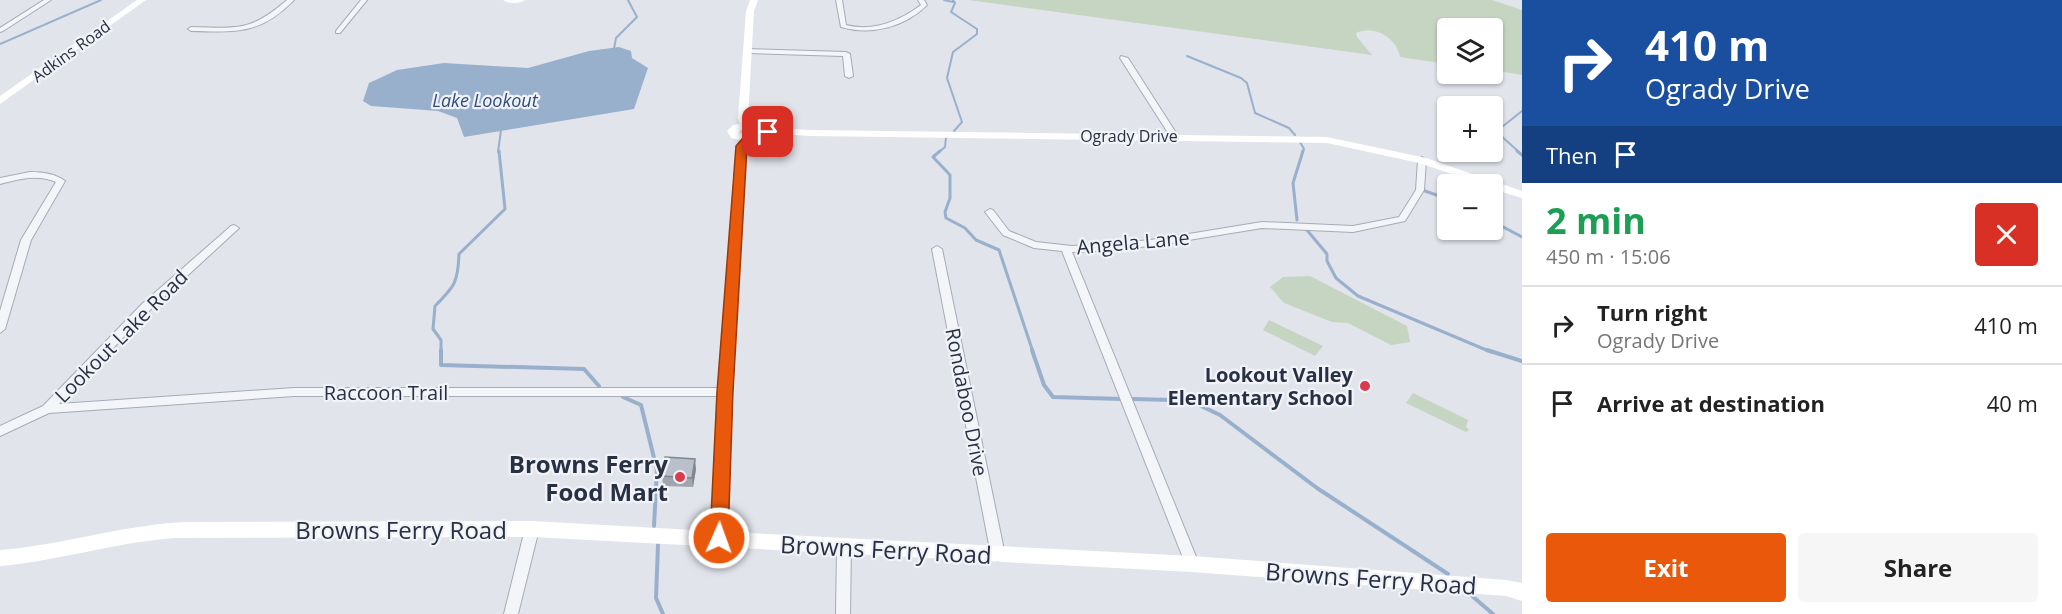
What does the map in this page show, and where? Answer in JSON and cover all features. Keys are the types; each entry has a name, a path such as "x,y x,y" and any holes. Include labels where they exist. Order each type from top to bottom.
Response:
{"street":[{"path":"1,30 48,0"},
{"name":"Adkins Road","path":"0,101 141,0"},
{"path":"191,29 249,28 264,23 291,0"},
{"path":"338,32 364,0"},
{"path":"507,0 521,0"},
{"path":"719,538 725,392 746,132 750,11 754,0"},
{"path":"839,0 843,26 865,30 879,28 918,10 924,5 921,0"},
{"path":"748,51 846,54 849,76"},
{"path":"1124,58 1174,136"},
{"name":"Ogrady Drive","path":"746,132 1174,136 1327,140 1422,160 1461,174"},
{"name":"Angela Lane","path":"1192,564 1066,248 1155,243 1260,225 1353,229 1402,219 1420,190 1422,160"},
{"path":"0,181 26,175 50,175 61,181 26,240 0,329"},
{"name":"Ogrady Drive","path":"1503,189 1522,195"},
{"path":"990,213 993,222 1011,237 1025,244 1066,248"},
{"name":"Lookout Lake Road","path":"0,431 47,409 146,307 234,228"},
{"name":"Rondaboo Drive","path":"937,249 998,555"},
{"name":"Raccoon Trail","path":"47,409 294,392 725,392"},
{"name":"Browns Ferry Road","path":"4,560 66,549 110,538 197,528 532,529 1192,564 1506,588 1522,592"},
{"path":"511,614 532,529"},
{"path":"843,614 844,547"}],"green space":[{"path":"969,0 1492,0 1522,10 1522,75 1503,72 1503,18 1437,18 1437,63 1400,57 1394,44 1384,34 1370,30 1356,33 1372,55"},
{"path":"1310,276 1407,326 1410,342 1391,345 1348,323 1332,322 1284,303 1270,287 1283,277"},
{"path":"1269,320 1323,346 1315,356 1263,330"},
{"path":"1413,393 1468,420 1466,427 1469,430 1466,432 1406,403"}],"water":[{"name":"Lake Lookout","path":"619,47 631,51 632,58 648,68 634,109 464,137 457,118 438,111 371,106 363,101 369,83 397,70 444,63 528,68 589,51"}],"building":[{"path":"665,457 695,459 692,478 662,476"}],"waterway":[{"path":"0,44 101,0"},
{"path":"614,49 616,38 637,17 628,0"},
{"path":"944,0 953,2"},
{"path":"953,0 955,3 951,12 977,29 977,34 953,52 947,78 962,122 954,131"},
{"path":"1187,56 1241,78 1247,83 1255,113 1289,128 1295,135"},
{"path":"1519,152 1499,134 1502,127 1522,111"},
{"path":"498,152 501,130"},
{"path":"939,152 945,147 946,137"},
{"path":"1300,142 1304,149 1302,152"},
{"path":"499,151 505,209 459,254 458,271 454,283 435,306 433,329 441,340 441,365 584,369 599,386"},
{"path":"940,151 933,157 950,175 950,198 945,212 946,218 965,228 976,240 999,250 1033,352"},
{"path":"1297,220 1293,183 1303,151"},
{"path":"1517,151 1522,155"},
{"path":"1425,191 1437,195"},
{"path":"1503,227 1522,237"},
{"path":"1306,229 1327,254 1327,261 1336,278 1358,296 1491,352"},
{"path":"1032,350 1044,385 1053,397 1122,399"},
{"path":"1487,350 1522,361"},
{"path":"623,397 641,405 657,470 654,526"},
{"path":"1133,399 1172,400 1199,405 1220,415 1317,488 1448,574"},
{"path":"658,545 656,598 663,614"},
{"path":"1471,595 1493,614"}],"place":[{"name":"Lookout Valley Elementary School","path":"1365,386"},
{"name":"Browns Ferry Food Mart","path":"680,477"}],"route":[{"path":"719,538 725,392 742,146 746,138 752,134 768,132"}]}
